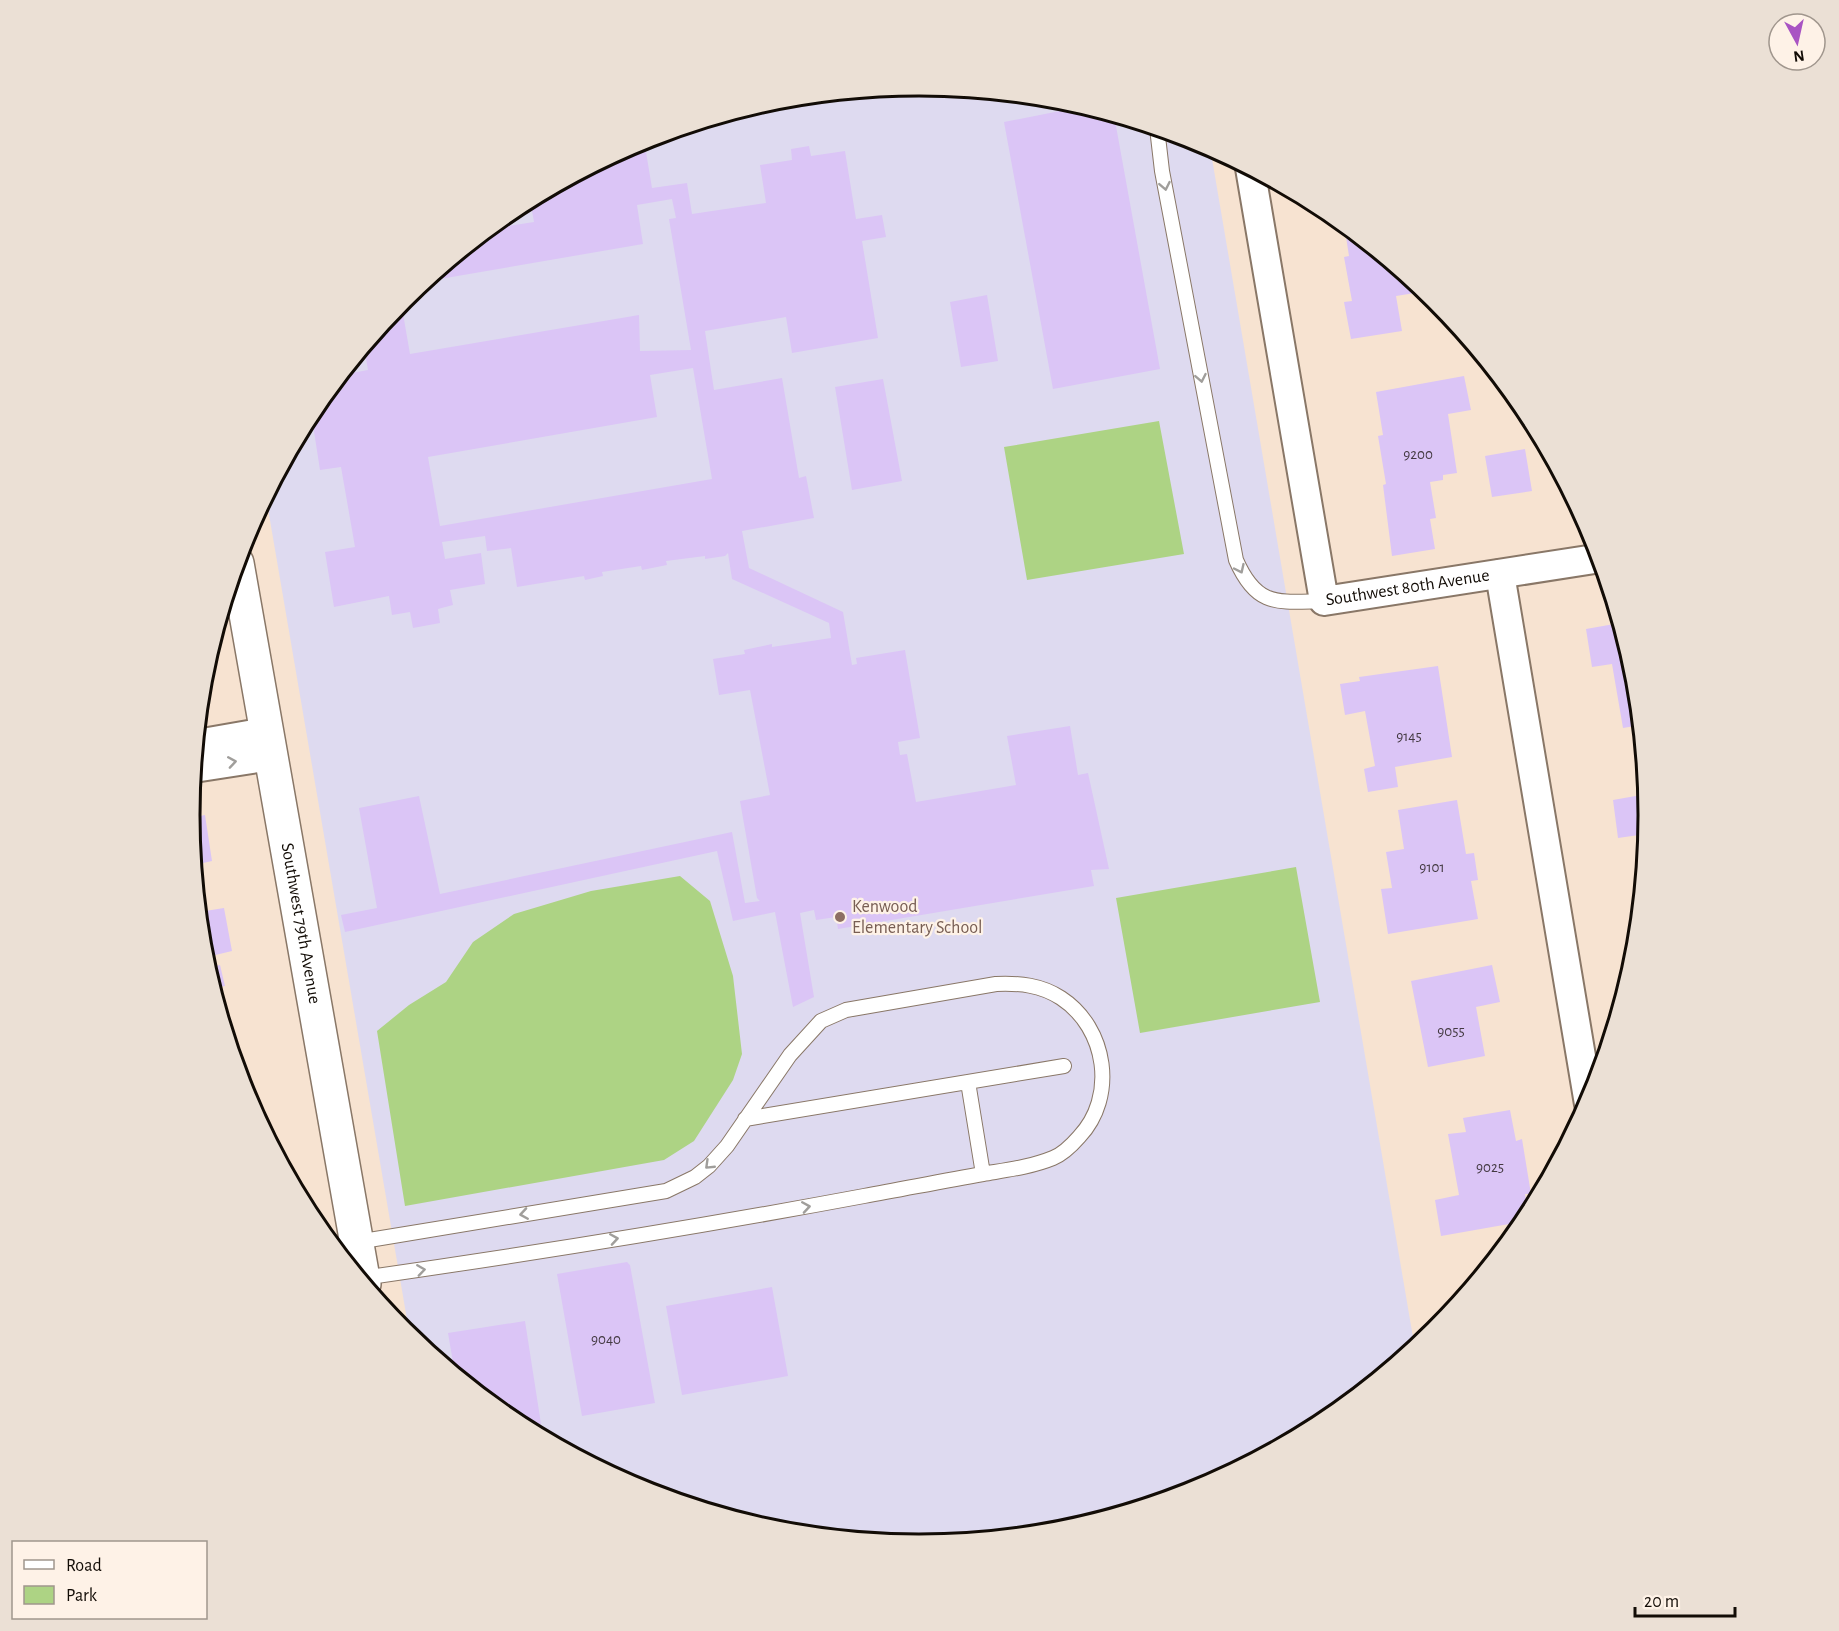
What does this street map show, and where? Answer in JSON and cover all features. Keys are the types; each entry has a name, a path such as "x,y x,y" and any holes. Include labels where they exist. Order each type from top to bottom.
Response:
{"street":[{"name":"Southwest 80th Avenue","path":"1252,177 1324,601 1500,574 1586,1086"},
{"path":"1500,574 1592,559"},
{"name":"Southwest 79th Avenue","path":"240,579 362,1270"},
{"path":"204,744 268,744"},
{"path":"202,765 268,744"}],"lane":[{"path":"1158,137 1164,182 1236,560 1252,588 1264,599 1282,603 1324,601"},
{"path":"357,1242 666,1191 695,1178 709,1167 801,1041 821,1021 846,1010 996,984 1031,986 1063,999 1084,1022 1097,1045 1103,1071 1102,1101 1095,1118 1084,1132 1055,1157 1018,1168 801,1208 371,1280"},
{"path":"745,1119 1064,1066"},
{"path":"968,1082 983,1174"}],"shaded area":[{"name":"Kenwood Elementary School","path":"920,96 967,98 1013,102 1106,121 1151,134 1212,158 1413,1338 1358,1386 1319,1414 1238,1461 1195,1480 1151,1497 1060,1521 1013,1529 920,1535 826,1529 779,1521 688,1497 644,1480 601,1461 520,1414 445,1356 407,1320 268,510 296,456 321,416 379,341 445,275 481,245 560,192 601,170 688,134 779,110 826,102"}],"green space":[{"path":"1159,421 1184,554 1027,580 1004,447"},
{"path":"1296,867 1320,1002 1140,1033 1116,898"},
{"path":"680,876 710,901 733,976 742,1054 733,1080 694,1141 664,1160 405,1206 377,1031 409,1005 446,982 473,942 514,914 591,891"}],"building":[{"path":"1062,111 1116,124 1160,369 1053,389 1004,122"},
{"path":"809,146 811,156 845,151 856,219 882,215 886,237 862,241 878,338 792,353 786,317 705,331 714,390 782,378 799,478 806,476 814,518 742,531 749,568 843,612 852,665 857,664 856,658 905,650 920,738 898,742 900,755 907,754 916,802 1016,785 1007,736 1070,726 1078,775 1088,773 1109,869 1091,870 1094,886 838,929 836,917 816,920 814,910 800,913 814,997 793,1007 775,912 733,921 717,851 345,932 341,915 377,908 359,808 419,796 440,894 732,832 745,903 760,901 757,898 740,801 770,795 750,690 719,695 713,659 745,654 744,650 772,644 772,647 831,638 829,623 732,579 728,553 725,556 705,559 705,556 666,561 667,565 642,570 641,566 602,572 603,576 585,580 584,576 517,587 511,548 487,551 485,536 442,542 445,559 481,553 485,584 450,590 453,605 438,609 440,623 413,628 410,612 392,615 389,596 334,607 325,552 355,547 341,467 320,470 313,428 352,373 368,370 366,357 403,315 410,354 639,315 640,351 691,350 669,219 676,218 672,199 637,205 643,244 441,279 507,226 534,222 532,210 601,170 639,153 646,152 652,188 687,183 692,214 766,203 760,165 792,160 791,149","holes":["693,368 712,479 440,526 428,457 657,417 650,375"]},
{"path":"1346,236 1413,293 1396,296 1402,331 1351,339 1344,302 1352,301 1344,257 1349,256"},
{"path":"987,295 998,361 961,367 950,302"},
{"path":"1464,376 1471,410 1448,414 1457,473 1443,475 1443,480 1430,482 1436,518 1430,519 1435,549 1392,556 1383,485 1386,484 1378,436 1383,435 1376,392"},
{"path":"883,379 902,481 852,490 835,387"},
{"path":"1525,449 1532,491 1492,497 1485,456"},
{"path":"1613,624 1625,675 1633,726 1623,728 1612,664 1592,667 1586,629"},
{"path":"1438,666 1452,757 1395,767 1398,787 1368,792 1364,769 1375,766 1365,711 1345,715 1340,684 1360,681 1359,677"},
{"path":"1638,796 1638,835 1618,838 1613,800"},
{"path":"1457,800 1466,854 1474,853 1478,880 1471,881 1478,919 1388,934 1381,889 1392,888 1386,852 1404,849 1398,810"},
{"path":"205,815 212,861 202,863 202,863 200,816"},
{"path":"224,908 232,951 214,955 206,911"},
{"path":"220,965 225,986 221,987 216,966"},
{"path":"1492,965 1500,1002 1476,1007 1485,1056 1428,1067 1411,981"},
{"path":"1510,1110 1516,1141 1522,1139 1531,1194 1525,1194 1526,1202 1512,1223 1441,1236 1435,1200 1459,1195 1448,1134 1466,1132 1463,1118"},
{"path":"627,1262 630,1265 655,1403 582,1416 557,1274"},
{"path":"772,1287 788,1376 682,1395 666,1306"},
{"path":"525,1321 541,1424 537,1425 520,1414 453,1363 448,1333"}],"place":[{"name":"Kenwood Elementary School","path":"840,917"}]}
